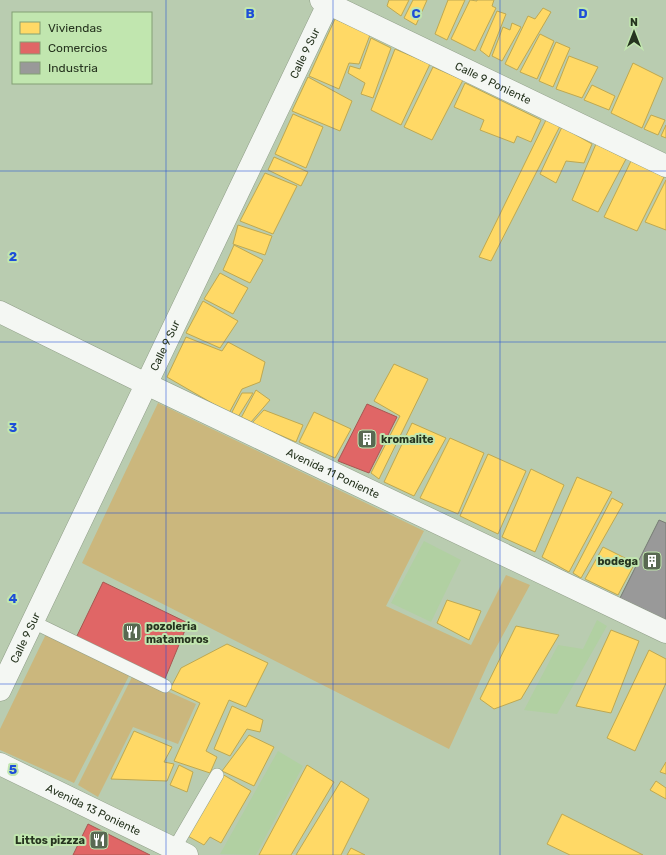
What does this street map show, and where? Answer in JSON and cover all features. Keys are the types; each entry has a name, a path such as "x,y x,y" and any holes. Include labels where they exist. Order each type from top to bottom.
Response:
{"street":[{"name":"Calle 9 Poniente","path":"326,1 666,166"},
{"name":"Calle 9 Sur","path":"0,690 147,384 326,1"},
{"name":"Avenida 11 Poniente","path":"0,312 147,384 666,632"},
{"name":"Avenida 13 Poniente","path":"0,764 180,852"}],"lane":[{"path":"33,622 165,686"},
{"path":"180,852 217,775"}],"shaded area":[{"path":"158,403 424,531 386,606 471,645 506,575 530,585 491,657 449,749 82,563"},
{"path":"424,541 461,560 431,622 391,603"},
{"path":"597,620 607,626 557,714 524,710 558,645 583,649"},
{"path":"47,632 130,674 74,783 0,750 0,729"},
{"path":"133,675 196,704 178,744 133,727 98,797 78,785"},
{"path":"278,751 303,766 256,855 220,854"}],"building: Viviendas":[{"path":"389,0 409,0 401,16 387,6"},
{"path":"413,0 427,0 416,25 404,18"},
{"path":"448,0 465,0 447,40 435,34"},
{"path":"470,0 494,0 492,6 496,8 475,51 451,39"},
{"path":"543,8 551,12 517,70 505,64 528,16 535,19"},
{"path":"497,11 506,14 489,57 480,50"},
{"path":"335,19 370,35 359,64 349,63 339,89 309,76"},
{"path":"512,23 521,27 502,61 492,56 503,27 510,30"},
{"path":"540,34 554,41 537,79 520,72"},
{"path":"371,38 391,48 373,98 361,94 365,83 348,73 350,66 360,69"},
{"path":"556,42 570,48 553,87 539,81"},
{"path":"395,49 430,64 401,125 371,110"},
{"path":"569,56 598,67 582,98 556,89"},
{"path":"633,63 663,78 642,128 611,113"},
{"path":"433,67 463,80 432,140 404,127"},
{"path":"308,77 352,101 340,131 292,111"},
{"path":"465,83 541,120 531,142 517,136 514,143 480,130 484,120 454,107"},
{"path":"592,85 615,96 609,110 584,100"},
{"path":"293,114 323,127 306,168 275,154"},
{"path":"651,115 665,120 658,135 644,129"},
{"path":"546,120 560,126 491,261 479,257"},
{"path":"666,125 666,138 661,136"},
{"path":"562,127 592,144 584,163 566,161 556,183 540,174"},
{"path":"596,144 626,159 598,212 572,200"},
{"path":"274,157 308,172 301,186 268,170"},
{"path":"631,161 664,177 637,231 604,217"},
{"path":"265,173 297,186 273,234 240,221"},
{"path":"666,180 666,230 645,222"},
{"path":"238,225 272,236 265,255 233,244"},
{"path":"234,245 263,260 250,283 223,270"},
{"path":"220,273 248,288 233,314 204,299"},
{"path":"203,301 238,321 220,348 186,333"},
{"path":"186,337 222,351 228,342 265,362 260,382 242,389 229,413 167,377"},
{"path":"394,364 428,379 379,479 371,473 400,416 374,401"},
{"path":"256,390 270,400 251,422 241,418"},
{"path":"242,393 253,393 238,417 231,414"},
{"path":"264,410 303,425 296,442 252,423"},
{"path":"314,412 351,429 335,458 299,442"},
{"path":"412,423 446,438 414,496 384,482"},
{"path":"450,438 484,453 458,514 420,498"},
{"path":"488,454 526,471 498,534 460,516"},
{"path":"531,469 564,485 535,552 502,537"},
{"path":"577,477 612,492 569,572 542,557"},
{"path":"612,498 623,504 581,578 573,573"},
{"path":"603,547 635,563 618,595 585,579"},
{"path":"447,600 481,611 469,640 437,623"},
{"path":"516,626 559,635 521,699 494,709 480,699"},
{"path":"611,630 639,641 611,713 576,706"},
{"path":"227,644 268,663 246,707 229,700 206,751 217,757 210,773 174,761 200,703 170,689 181,668"},
{"path":"649,650 666,659 666,683 635,751 607,738"},
{"path":"232,706 263,720 260,732 247,729 230,756 214,749"},
{"path":"134,731 172,747 164,762 174,764 167,781 111,779"},
{"path":"249,735 274,747 254,786 222,771"},
{"path":"666,762 666,774 660,772"},
{"path":"179,765 193,772 187,792 170,785"},
{"path":"307,765 334,782 291,855 259,855"},
{"path":"222,774 251,791 221,843 210,837 204,845 186,835"},
{"path":"341,781 369,799 341,855 296,855"},
{"path":"656,781 666,788 666,799 650,790"},
{"path":"562,814 643,855 570,855 547,844"},
{"path":"351,848 365,855 347,855"}],"building: Comercios":[{"name":"kromalite","path":"367,404 397,417 369,473 338,461"},
{"name":"pozoleria matamoros","path":"103,582 188,623 164,681 75,640"},
{"name":"Littos pizzza","path":"88,824 150,855 73,855"}],"building: Industria":[{"name":"bodega","path":"659,520 666,523 666,620 620,598"}],"place":[{"name":"kromalite","path":"367,439"},
{"name":"bodega","path":"652,561"},
{"name":"pozoleria matamoros","path":"132,632"},
{"name":"Littos pizzza","path":"99,840"}]}
